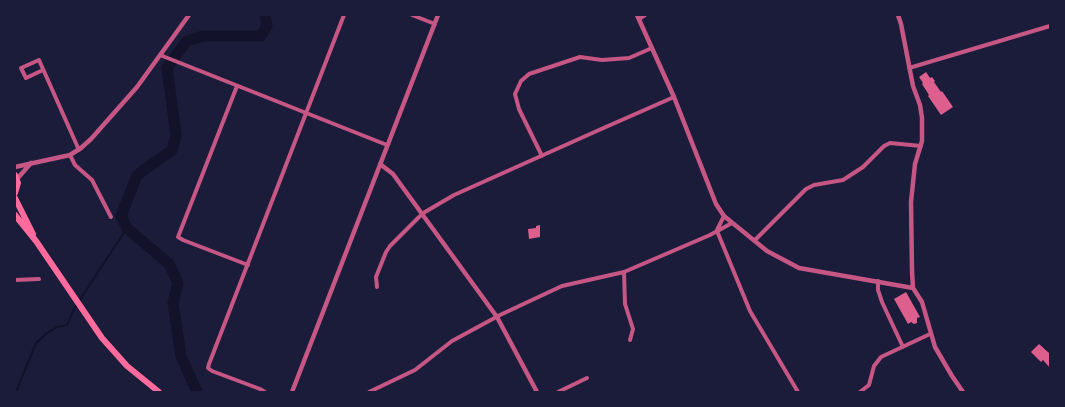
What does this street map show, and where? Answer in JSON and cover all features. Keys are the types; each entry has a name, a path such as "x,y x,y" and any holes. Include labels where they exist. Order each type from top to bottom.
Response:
{"main road":[{"path":"15,193 18,187 16,177"},
{"path":"15,198 36,241"},
{"path":"15,215 36,241 80,308 102,338 127,366 160,392"}],"street":[{"path":"15,167 70,155 79,150 91,139 125,101 190,15"},
{"path":"265,392 212,371 208,368 208,364 248,265 344,15"},
{"path":"412,15 435,24"},
{"path":"292,392 438,15"},
{"path":"645,15 638,17 674,97 716,204 724,216 767,251 799,268 913,288"},
{"path":"898,15 913,86 920,105 923,131 921,146 915,164 911,202 913,288 922,302 930,334 943,362 963,392"},
{"path":"909,68 1050,26"},
{"path":"542,156 519,109 515,94 521,81 529,74 580,57 602,60 629,58 652,48"},
{"path":"160,55 387,145"},
{"path":"43,70 26,78 21,68 39,60 79,150"},
{"path":"238,86 178,237 248,265"},
{"path":"377,287 376,277 390,246 423,215 454,195 674,97"},
{"path":"755,240 806,189 814,185 847,178 863,167 884,146 890,143 921,146"},
{"path":"70,155 75,165 92,180 111,217"},
{"path":"16,177 30,163"},
{"path":"380,164 393,174 497,317 537,392"},
{"path":"724,216 717,231 750,311 798,392"},
{"path":"369,392 415,370 452,341 497,317 562,286 624,272 732,223"},
{"path":"624,272 625,304 633,329 630,340"},
{"path":"15,280 39,279"},
{"path":"878,282 878,290 882,302 902,347"},
{"path":"860,392 869,385 874,366 881,357 930,334"},
{"path":"558,392 587,378"}],"building":[{"path":"926,72 930,78 932,77 941,92 942,91 953,107 941,115 928,96 929,95 919,77"},
{"path":"540,225 540,237 529,239 528,229 536,228 536,226"},
{"path":"906,292 920,317 917,318 917,323 914,324 911,322 908,324 894,299"},
{"path":"1039,344 1049,353 1050,368 1043,360 1041,362 1031,352"}],"waterway":[{"path":"197,392 181,356 173,303 178,283 169,264 127,228 121,216 137,175 172,150 176,135 167,68 177,54 187,41 203,36 261,36 267,26 265,15"},
{"path":"16,392 36,343 47,333 57,327 67,325 73,311 127,228"}]}
